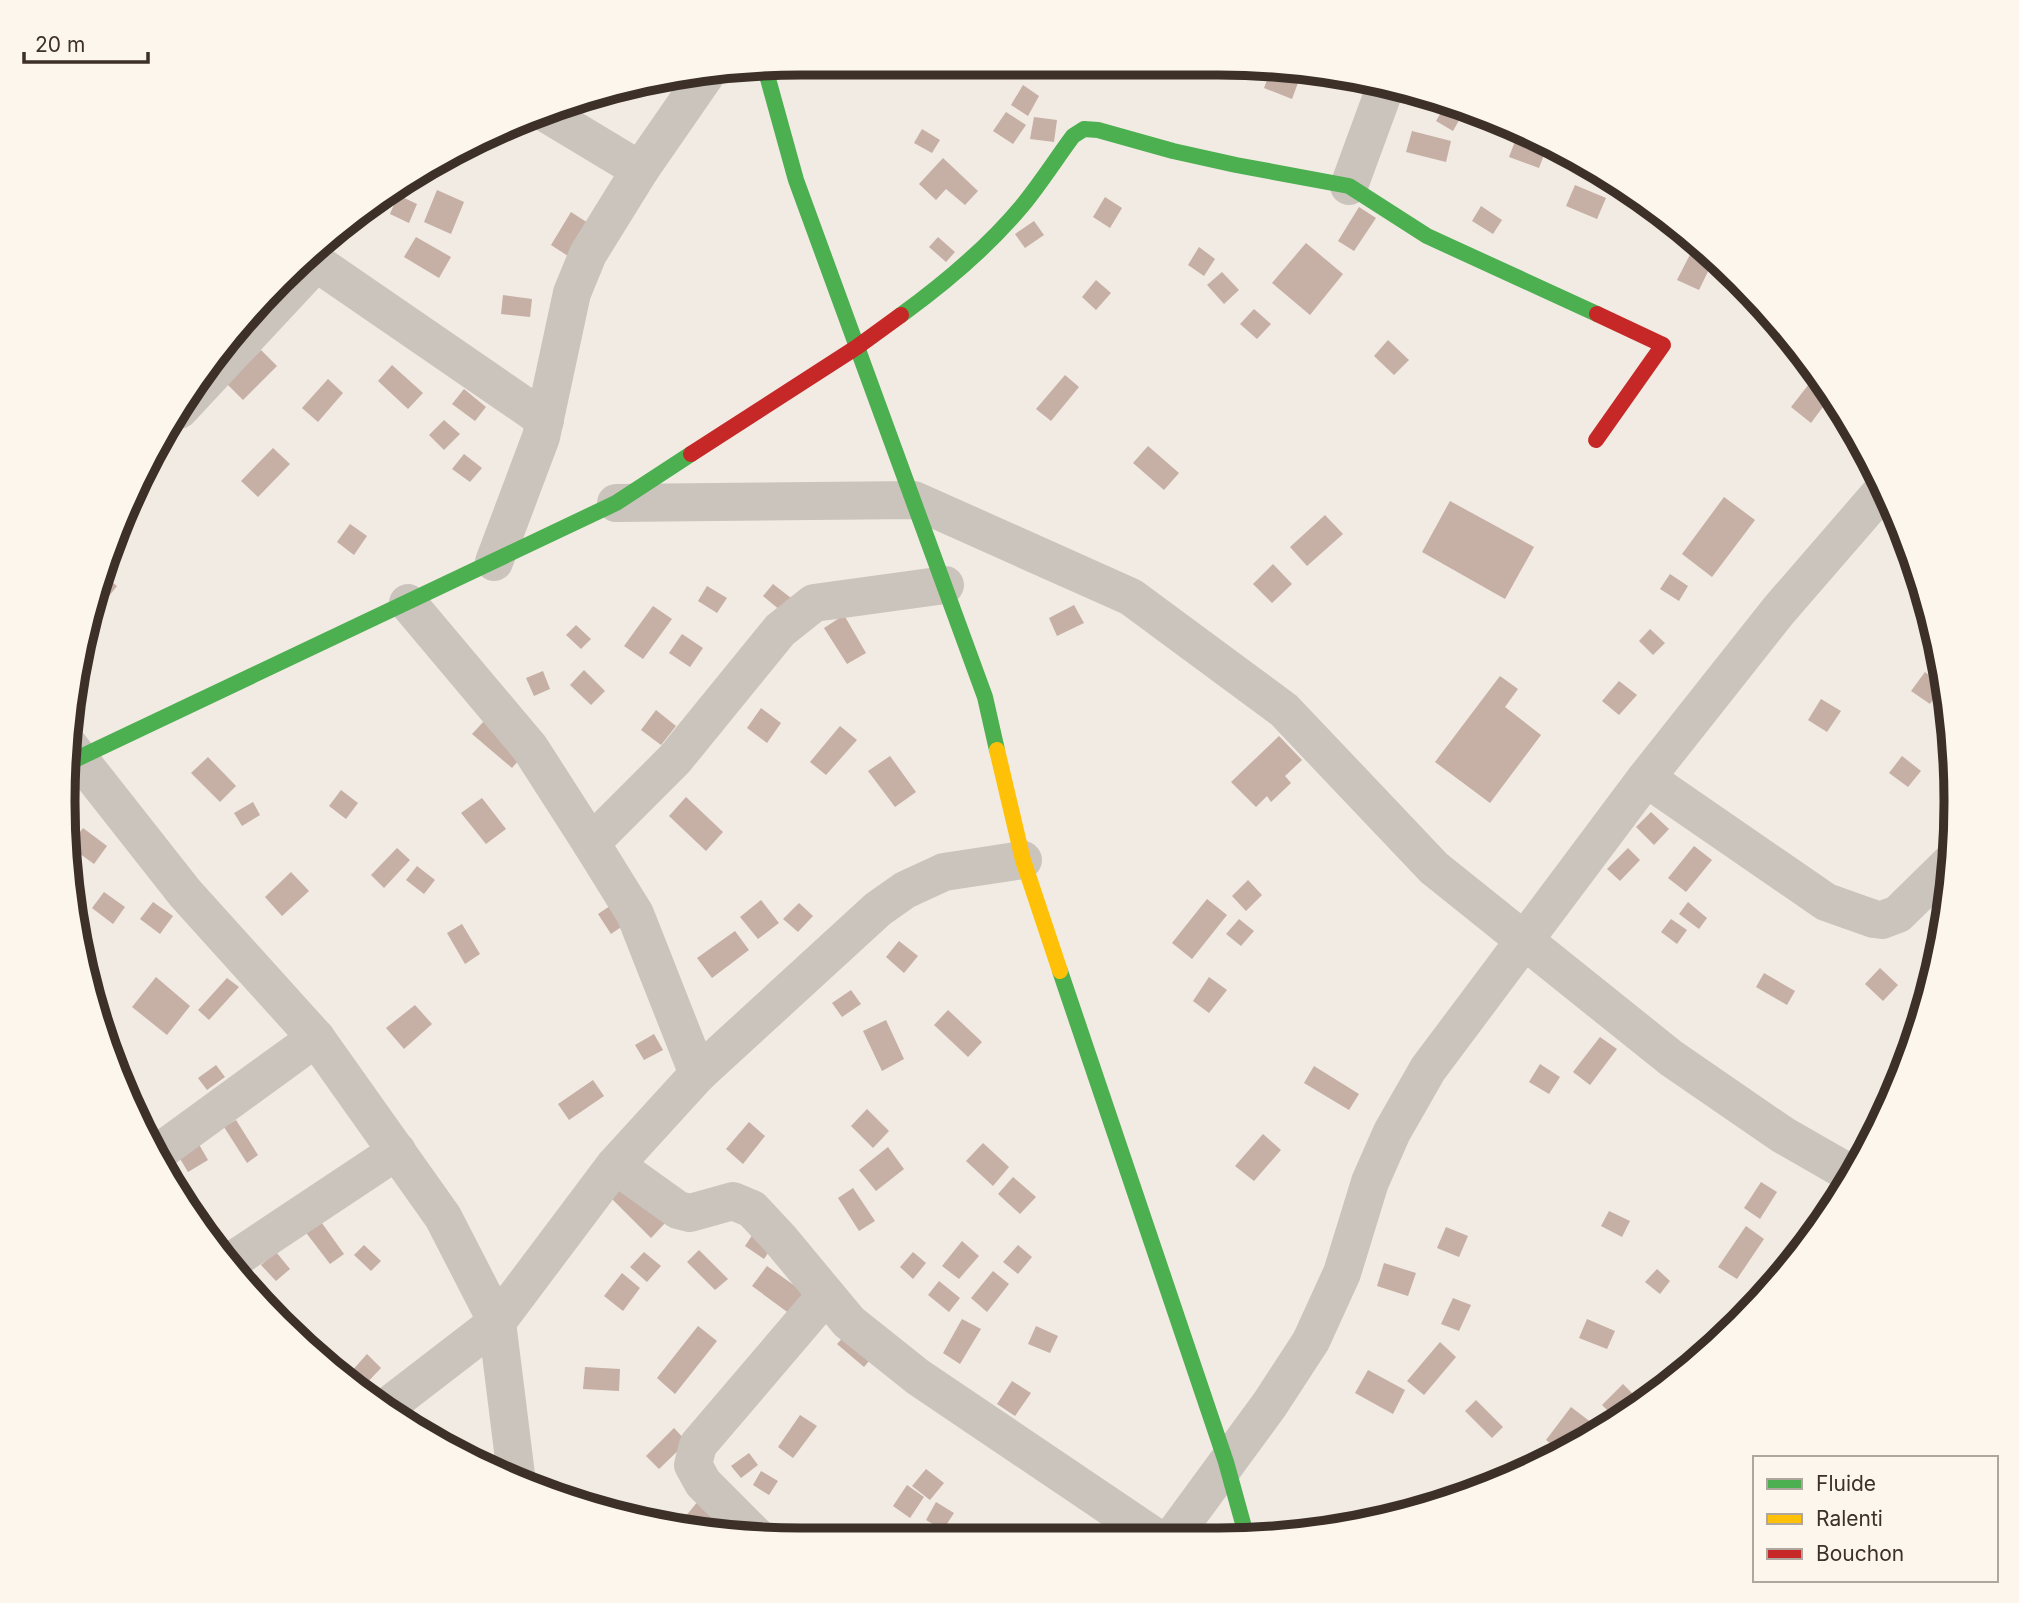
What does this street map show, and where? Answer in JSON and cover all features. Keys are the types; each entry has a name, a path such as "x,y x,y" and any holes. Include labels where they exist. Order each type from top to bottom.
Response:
{"street":[{"path":"767,76 796,180 985,697 1023,860 1226,1462 1244,1527"},
{"path":"494,562 541,437 561,335 572,293 588,254 640,170 701,82"},
{"path":"1349,186 1383,95"},
{"path":"555,119 640,170"},
{"path":"77,754 408,603 617,503 857,347 943,285 985,246 1021,206 1073,136 1084,129 1098,130 1236,165 1349,186 1427,236 1663,345 1596,440"},
{"path":"315,263 545,420"},
{"path":"245,335 263,314"},
{"path":"1179,1528 1270,1404 1311,1341 1342,1273 1370,1182 1392,1132 1428,1069 1646,778 1779,610 1877,497"},
{"path":"617,503 914,500 1131,597 1284,710 1434,868 1671,1058 1783,1135 1843,1170"},
{"path":"591,843 675,759 780,630 814,603 945,585"},
{"path":"408,603 530,748 635,914 698,1074"},
{"path":"77,761 185,893 316,1038 443,1217 497,1322 515,1468"},
{"path":"1646,778 1826,902 1874,919 1882,920 1898,914 1940,873"},
{"path":"393,1402 497,1322 615,1165 698,1074 878,909 905,890 944,872 1023,860"},
{"path":"164,1148 316,1038"},
{"path":"236,1258 397,1151"},
{"path":"615,1165 678,1210 690,1213 733,1201 752,1209 849,1322 918,1377 1142,1528"},
{"path":"745,1525 703,1483 692,1465 698,1445 826,1295"}],"building":[{"path":"1268,77 1299,80 1292,99 1264,88"},
{"path":"1023,85 1039,96 1028,116 1011,105"},
{"path":"1442,111 1461,118 1453,131 1436,121"},
{"path":"1006,112 1026,125 1013,144 993,131"},
{"path":"1034,117 1057,120 1054,142 1030,139"},
{"path":"922,129 940,140 932,153 914,143"},
{"path":"1412,131 1451,141 1446,162 1406,152"},
{"path":"1516,140 1545,153 1539,168 1509,157"},
{"path":"943,158 978,191 965,205 946,189 936,200 919,184"},
{"path":"1575,185 1606,198 1597,219 1566,206"},
{"path":"437,190 464,202 451,234 424,222"},
{"path":"401,196 417,204 409,223 390,214 396,199"},
{"path":"1105,197 1122,208 1110,228 1093,217"},
{"path":"1481,206 1502,220 1493,234 1472,221"},
{"path":"1359,207 1376,218 1354,251 1338,241"},
{"path":"571,212 588,223 568,256 551,245"},
{"path":"1034,221 1044,235 1025,248 1015,234"},
{"path":"416,237 451,257 439,278 404,257"},
{"path":"938,237 955,252 946,262 929,247"},
{"path":"1306,243 1343,274 1310,315 1272,283"},
{"path":"1199,247 1215,259 1204,276 1188,265"},
{"path":"1692,251 1710,268 1699,290 1677,280"},
{"path":"1222,272 1239,290 1224,304 1207,285"},
{"path":"1096,280 1111,293 1096,310 1082,297"},
{"path":"503,295 532,299 530,317 501,314"},
{"path":"1254,309 1271,324 1257,339 1240,324"},
{"path":"1388,340 1409,360 1394,375 1374,356"},
{"path":"261,350 277,366 243,400 227,384"},
{"path":"392,365 423,393 408,409 378,381"},
{"path":"1065,375 1079,387 1051,421 1036,409"},
{"path":"328,379 343,393 318,422 302,408"},
{"path":"1810,382 1825,404 1811,423 1791,407"},
{"path":"464,389 486,407 475,421 452,404"},
{"path":"444,420 460,434 444,450 429,435"},
{"path":"1148,446 1179,473 1164,490 1133,463"},
{"path":"273,448 290,464 258,497 241,481"},
{"path":"464,454 482,468 470,482 452,469"},
{"path":"1724,497 1755,520 1712,577 1682,554"},
{"path":"1450,501 1534,547 1505,599 1422,552"},
{"path":"1325,515 1343,534 1307,566 1290,547"},
{"path":"350,524 367,536 354,555 337,542"},
{"path":"1273,564 1292,584 1272,603 1253,584"},
{"path":"1670,574 1688,586 1679,601 1660,589"},
{"path":"110,581 117,586 105,599"},
{"path":"773,584 791,598 781,611 763,596"},
{"path":"707,586 727,598 717,613 698,601"},
{"path":"1074,605 1084,623 1057,636 1049,618"},
{"path":"653,606 672,619 643,659 624,646"},
{"path":"844,615 866,653 847,664 824,628"},
{"path":"576,625 591,639 581,649 566,635"},
{"path":"1650,629 1665,643 1653,655 1639,641"},
{"path":"682,634 703,648 690,667 669,653"},
{"path":"584,670 605,691 591,705 570,685"},
{"path":"543,671 550,689 534,696 526,678"},
{"path":"1925,672 1933,678 1936,695 1930,704 1911,691"},
{"path":"1500,676 1518,689 1505,707 1541,735 1490,803 1435,762"},
{"path":"1619,681 1637,695 1619,715 1602,701"},
{"path":"1821,699 1841,711 1827,732 1808,720"},
{"path":"761,708 781,723 767,743 747,728"},
{"path":"656,710 676,726 661,745 641,730"},
{"path":"486,719 526,752 512,768 472,734"},
{"path":"840,726 857,740 826,775 810,762"},
{"path":"1279,736 1302,760 1285,776 1291,783 1271,802 1267,796 1256,807 1231,782"},
{"path":"890,756 916,792 895,807 868,771"},
{"path":"1902,756 1921,771 1908,787 1889,773"},
{"path":"208,757 236,786 220,802 191,773"},
{"path":"341,790 358,803 346,819 329,806"},
{"path":"686,797 723,832 706,851 669,816"},
{"path":"482,798 506,829 486,844 461,813"},
{"path":"253,802 260,815 242,826 234,813"},
{"path":"1651,812 1669,829 1654,845 1636,827"},
{"path":"83,828 107,846 94,864 77,852 76,836"},
{"path":"1694,846 1712,860 1686,892 1668,878"},
{"path":"397,848 410,860 384,888 371,875"},
{"path":"1628,848 1640,860 1620,881 1607,869"},
{"path":"417,866 435,880 424,894 406,880"},
{"path":"291,872 309,891 282,916 265,897"},
{"path":"1248,880 1262,895 1246,911 1232,896"},
{"path":"104,892 125,907 113,924 92,908"},
{"path":"1207,899 1227,915 1192,959 1172,943"},
{"path":"761,900 779,923 758,939 740,917"},
{"path":"153,902 173,916 160,934 140,919"},
{"path":"1688,902 1707,918 1699,929 1679,914"},
{"path":"799,903 813,916 798,932 783,919"},
{"path":"613,904 627,923 611,934 598,914"},
{"path":"1239,919 1254,931 1241,946 1226,934"},
{"path":"1671,919 1687,930 1677,944 1661,932"},
{"path":"462,924 480,954 465,964 447,933"},
{"path":"735,931 749,950 712,978 697,958"},
{"path":"899,941 918,956 904,973 886,957"},
{"path":"1880,968 1898,985 1883,1001 1865,984"},
{"path":"1764,973 1795,991 1787,1005 1756,987"},
{"path":"156,977 190,1006 167,1035 132,1007"},
{"path":"1209,977 1227,990 1209,1013 1193,1001"},
{"path":"227,978 239,987 209,1020 198,1010"},
{"path":"851,990 861,1004 842,1017 832,1003"},
{"path":"415,1005 432,1024 404,1049 386,1028"},
{"path":"948,1010 982,1042 968,1057 934,1025"},
{"path":"886,1020 904,1059 882,1071 863,1031"},
{"path":"654,1034 663,1050 644,1060 635,1045"},
{"path":"1600,1037 1617,1049 1590,1085 1573,1072"},
{"path":"1540,1064 1560,1077 1549,1094 1529,1082"},
{"path":"216,1065 225,1077 207,1090 198,1078"},
{"path":"1314,1066 1359,1094 1349,1110 1304,1083"},
{"path":"593,1080 604,1096 569,1120 558,1104"},
{"path":"867,1109 889,1131 873,1148 851,1126"},
{"path":"236,1120 258,1155 247,1163 224,1127"},
{"path":"749,1122 765,1136 743,1164 726,1149"},
{"path":"1263,1134 1281,1150 1254,1181 1235,1166"},
{"path":"197,1141 208,1160 188,1172 176,1152"},
{"path":"983,1143 1009,1167 993,1186 966,1161"},
{"path":"888,1147 904,1169 876,1191 859,1170"},
{"path":"620,1177 666,1222 651,1238 605,1192"},
{"path":"1013,1177 1036,1197 1020,1214 998,1194"},
{"path":"1761,1182 1777,1192 1760,1219 1744,1208"},
{"path":"853,1188 875,1221 859,1231 838,1198"},
{"path":"1609,1211 1630,1221 1622,1237 1601,1226"},
{"path":"319,1219 344,1254 330,1264 304,1230"},
{"path":"1746,1226 1764,1239 1737,1279 1718,1267"},
{"path":"1446,1227 1468,1236 1459,1257 1437,1248"},
{"path":"755,1231 774,1244 764,1259 745,1246"},
{"path":"962,1241 979,1256 959,1279 942,1266"},
{"path":"364,1245 381,1261 371,1271 354,1255"},
{"path":"1018,1245 1032,1257 1018,1274 1003,1262"},
{"path":"699,1250 728,1279 715,1290 687,1262"},
{"path":"276,1252 290,1269 276,1281 261,1265"},
{"path":"644,1252 661,1266 647,1282 630,1267"},
{"path":"913,1252 926,1263 913,1279 900,1267"},
{"path":"1384,1263 1416,1273 1408,1296 1377,1286"},
{"path":"767,1266 809,1296 794,1317 752,1286"},
{"path":"1657,1269 1670,1281 1660,1294 1645,1282"},
{"path":"993,1271 1009,1284 987,1312 971,1298"},
{"path":"622,1273 640,1288 623,1311 604,1296"},
{"path":"939,1281 960,1298 949,1312 928,1295"},
{"path":"1453,1298 1471,1305 1459,1331 1441,1324"},
{"path":"962,1319 981,1329 960,1364 943,1353"},
{"path":"1587,1319 1615,1331 1607,1349 1579,1338"},
{"path":"698,1326 717,1341 675,1394 657,1378"},
{"path":"1036,1326 1058,1336 1050,1353 1028,1344"},
{"path":"853,1327 879,1349 864,1367 837,1344"},
{"path":"1440,1342 1456,1357 1424,1395 1407,1381"},
{"path":"367,1354 381,1368 367,1383 351,1372"},
{"path":"585,1367 620,1369 619,1391 583,1389"},
{"path":"1368,1370 1405,1390 1393,1414 1355,1393"},
{"path":"1012,1381 1031,1393 1015,1416 997,1404"},
{"path":"1623,1384 1635,1396 1609,1412 1602,1405"},
{"path":"1476,1400 1503,1427 1492,1438 1465,1411"},
{"path":"1571,1407 1592,1423 1553,1445 1546,1440"},
{"path":"800,1415 817,1426 793,1458 778,1447"},
{"path":"674,1428 687,1442 659,1469 646,1456"},
{"path":"749,1453 758,1465 741,1478 731,1466"},
{"path":"926,1469 944,1483 930,1500 912,1486"},
{"path":"761,1471 778,1481 769,1495 753,1485"},
{"path":"907,1485 924,1497 910,1518 893,1506"},
{"path":"699,1500 716,1514 709,1522 684,1518"},
{"path":"936,1502 954,1513 944,1528 926,1520"}],"traffic: fast":[{"path":"767,76 796,180 985,697 997,750"},
{"path":"901,315 949,278 995,236 1029,198 1073,136 1084,129 1098,130 1236,165 1349,186 1427,236 1597,314"},
{"path":"77,759 616,503 691,454"},
{"path":"1060,971 1226,1462 1244,1527"}],"traffic: slow":[{"path":"997,750 1023,860 1060,971"}],"traffic: jam":[{"path":"1596,440 1663,345 1597,314"},
{"path":"691,454 857,347 901,315"}]}
